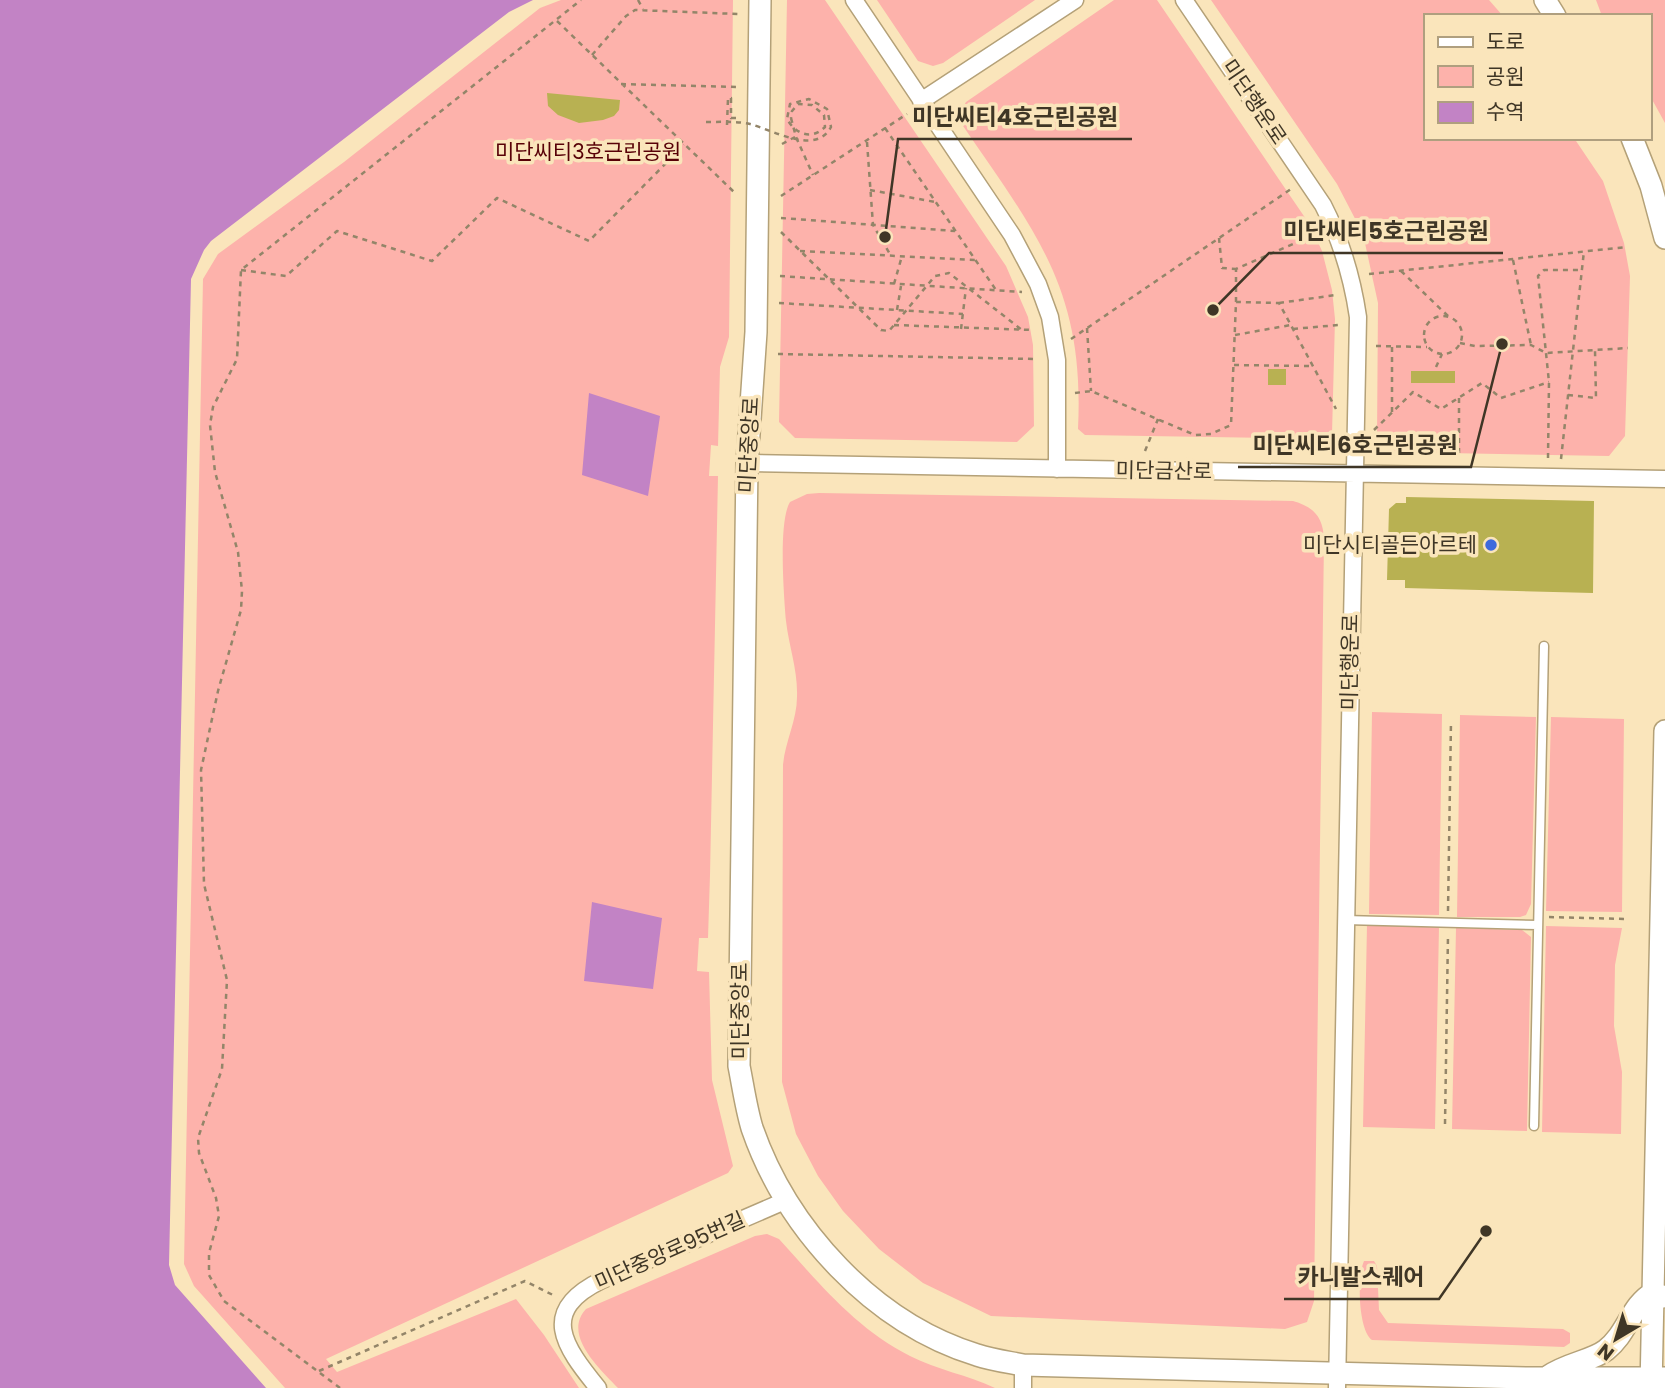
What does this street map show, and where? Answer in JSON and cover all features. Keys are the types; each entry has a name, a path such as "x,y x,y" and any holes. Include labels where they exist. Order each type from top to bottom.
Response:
{"street":[{"name":"미단중앙로","path":"760,0 756,332 747,463 738,1066 752,1128 787,1200 816,1243 857,1286 907,1322 975,1354 1023,1366 1337,1381 1656,1381"},
{"path":"854,0 1012,235 1038,284 1050,317 1057,360 1057,469"},
{"path":"921,101 1075,0"},
{"name":"미단행운로","path":"1184,0 1303,173 1340,237 1352,277 1358,317 1337,1381"},
{"path":"1633,140 1651,186 1665,238"},
{"name":"미단금산로","path":"747,463 1665,479"},
{"path":"1656,1381 1660,1295 1665,731"},
{"name":"미단중앙로95번길","path":"570,1303 576,1295 602,1280 787,1200"},
{"path":"1554,1383 1567,1364 1605,1351 1624,1330 1642,1299 1660,1295"},
{"path":"570,1303 562,1321 563,1338 573,1357 598,1388"},
{"path":"1023,1366 1023,1388"}],"lane":[{"path":"1534,1126 1544,646"},
{"path":"1345,920 1538,921"}],"path":[{"path":"340,1388 224,1301 209,1275 209,1253 219,1216 216,1198 199,1153 201,1124 222,1069 227,980 204,884 201,770 218,691 241,610 242,592 238,552 215,472 210,425 213,407 237,359 241,270 581,0"},
{"path":"638,0 643,9"},
{"path":"592,55 626,16 643,9 738,14"},
{"path":"556,21 735,193"},
{"path":"621,84 737,86"},
{"path":"727,124 728,98 731,98 731,118 736,118"},
{"path":"706,122 748,124 802,140 818,139 831,127 827,109 809,99 790,104 787,110 790,124 810,135 825,127 824,115 812,105 798,104 792,111 792,118 796,137 813,175"},
{"path":"781,196 907,114"},
{"path":"885,128 996,290"},
{"path":"782,144 796,137"},
{"path":"867,140 873,225 891,256"},
{"path":"241,270 286,276 337,231 432,261 497,198 589,241 684,145"},
{"path":"1071,340 1291,189"},
{"path":"870,190 935,202"},
{"path":"781,218 955,231"},
{"path":"781,232 881,330 889,331 939,273 949,273 1022,330"},
{"path":"1219,238 1222,268 1236,269 1318,233"},
{"path":"1369,274 1626,247"},
{"path":"800,251 975,260"},
{"path":"1561,458 1584,251"},
{"path":"894,284 902,256"},
{"path":"1512,259 1531,345"},
{"path":"1075,393 1091,391 1195,435 1211,434 1231,425 1236,269"},
{"path":"1548,458 1549,382 1539,273 1544,270 1582,270"},
{"path":"1376,346 1427,347 1441,354 1449,353 1460,343 1461,328 1401,271"},
{"path":"780,276 1023,292"},
{"path":"897,310 901,284"},
{"path":"961,329 968,288"},
{"path":"1236,302 1279,303 1336,295"},
{"path":"779,303 963,314"},
{"path":"1279,303 1336,409"},
{"path":"1427,347 1423,340 1427,323 1441,315 1450,317"},
{"path":"894,325 1033,330"},
{"path":"1235,335 1292,327 1338,325"},
{"path":"1087,328 1091,391"},
{"path":"1460,343 1475,346 1531,345 1546,353 1628,348"},
{"path":"1392,346 1392,412"},
{"path":"1568,395 1596,398 1595,350"},
{"path":"778,354 1037,359"},
{"path":"1436,367 1441,354"},
{"path":"1234,365 1312,366"},
{"path":"1374,430 1413,392 1441,409 1482,383 1501,398 1549,382"},
{"path":"1459,398 1459,457"},
{"path":"1145,451 1158,419"},
{"path":"1538,921 1626,919"},
{"path":"319,1371 525,1281 570,1303"}],"green space":[{"name":"미단씨티3호근린공원","path":"561,0 733,0 729,337 720,367 718,446 711,445 709,476 718,476 708,938 699,938 697,971 709,972 712,1080 733,1166 728,1173 326,1359 337,1372 516,1299 579,1388 285,1388 194,1286 184,1264 203,279 218,254 344,162 540,8"},
{"path":"787,0 825,0 1006,266 1028,317 1033,345 1034,426 1017,442 795,438 779,422"},
{"path":"877,0 1035,0 943,63 933,66 918,61"},
{"path":"1114,0 1157,0 1310,225 1322,251 1332,290 1335,319 1332,434 1328,439 1085,435 1078,429 1078,380 1073,338 1064,300 1033,231 961,123 959,114 966,102"},
{"path":"1211,0 1489,0 1501,14 1424,14 1424,140 1575,140 1603,181 1624,243 1630,276 1625,436 1609,456 1393,452 1383,447 1377,438 1378,303 1363,234 1337,184"},
{"path":"1596,0 1665,0 1665,123 1651,98 1651,14 1601,14"},
{"path":"807,494 1293,501 1307,506 1319,519 1324,539 1314,1301 1307,1322 1285,1329 991,1316 923,1283 879,1249 843,1211 818,1176 796,1134 782,1082 783,765 797,697 786,621 784,526 790,502"},
{"path":"1372,712 1442,714 1439,915 1369,914"},
{"path":"1460,715 1536,717 1531,904 1526,915 1520,917 1457,917"},
{"path":"1551,717 1624,719 1622,912 1546,911"},
{"path":"1367,925 1439,927 1435,1129 1363,1127"},
{"path":"1546,926 1622,928 1615,965 1614,1026 1622,1072 1621,1134 1542,1132"},
{"path":"1456,928 1522,930 1531,937 1527,1131 1452,1129"},
{"path":"767,1234 779,1239 839,1304 890,1345 920,1361 995,1388 618,1388 586,1351 578,1330 586,1309 755,1236"},
{"path":"1364,1261 1374,1261 1377,1266 1379,1310 1388,1323 1563,1329 1570,1333 1570,1343 1564,1347 1372,1340 1367,1334 1361,1315 1360,1278"}],"water":[{"path":"0,0 533,0 509,12 211,241 191,279 169,1265 175,1285 266,1388 0,1388"},
{"path":"589,393 660,416 648,496 582,475"},
{"path":"592,902 662,918 653,989 584,981"}],"building":[{"path":"547,93 620,100 619,110 614,116 603,120 579,123 558,115 548,106"},
{"path":"1268,369 1286,369 1286,385 1268,385"},
{"path":"1411,371 1455,371 1455,383 1411,383"},
{"name":"미단시티골든아르테","path":"1406,497 1594,501 1593,593 1405,588 1405,580 1387,580 1389,509 1396,503 1406,503"}],"place":[{"name":"미단씨티4호근린공원","path":"885,237"},
{"name":"미단씨티5호근린공원","path":"1213,310"},
{"name":"미단씨티6호근린공원","path":"1502,344"},
{"name":"미단시티골든아르테","path":"1491,545"},
{"name":"카니발스퀘어","path":"1486,1231"}]}
